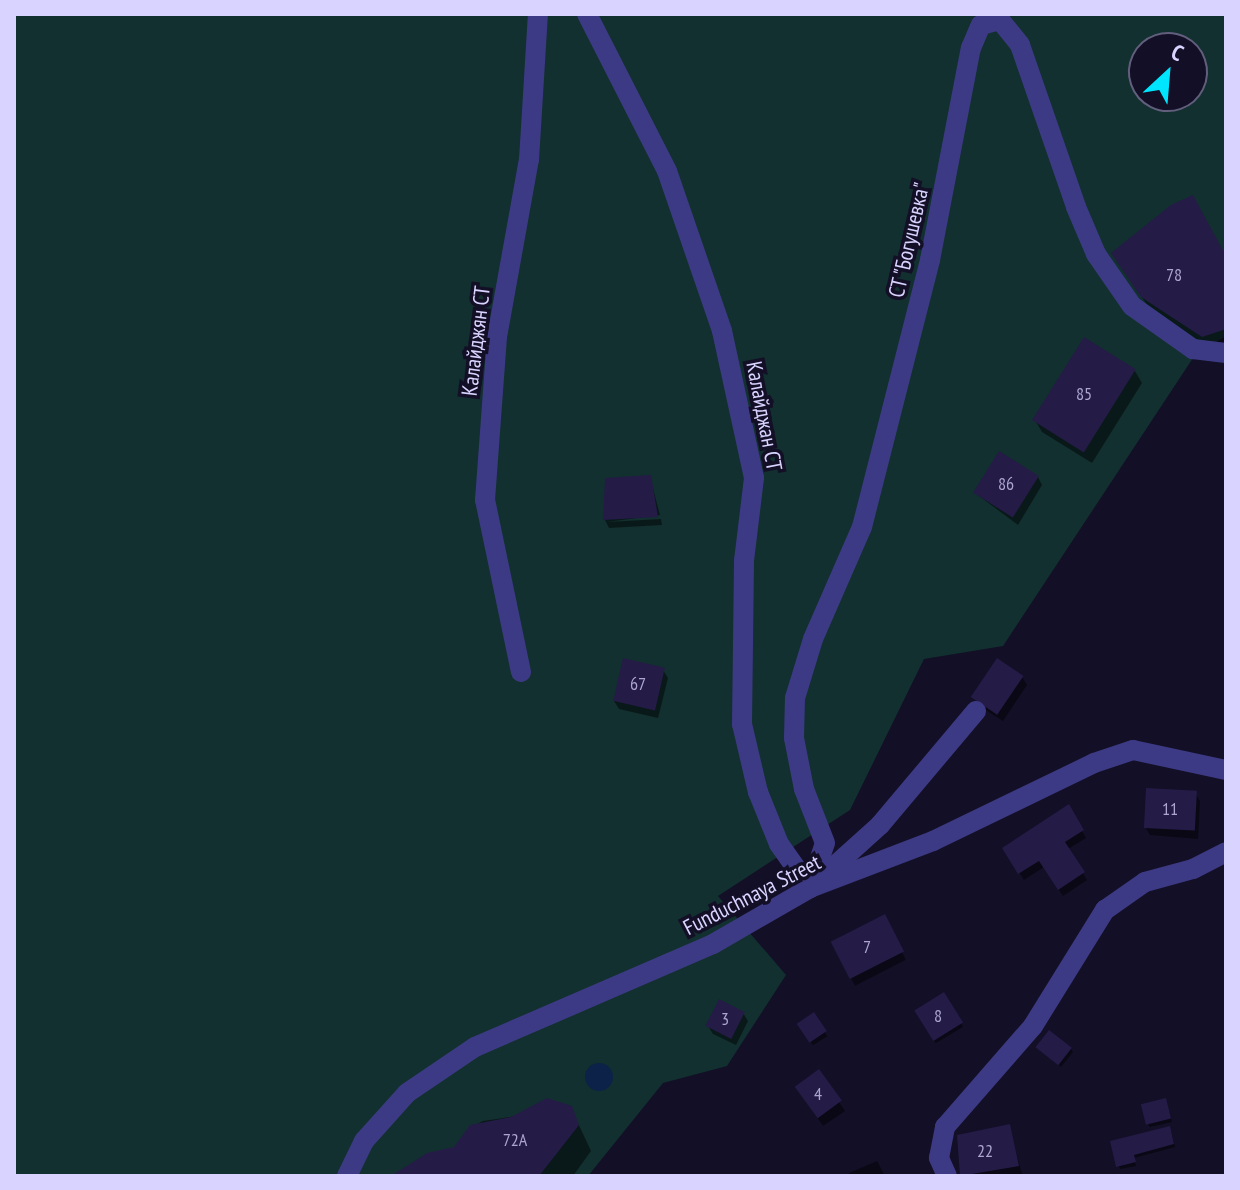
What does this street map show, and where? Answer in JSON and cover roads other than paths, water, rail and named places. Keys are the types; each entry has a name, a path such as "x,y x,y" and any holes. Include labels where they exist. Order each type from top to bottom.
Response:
{"street":[{"name":"Калайджян СТ","path":"521,672 485,500 497,337 529,160 538,14"},
{"name":"Калайджан СТ","path":"587,14 667,171 722,331 754,478 744,561 742,724 758,792 779,844 810,888"},
{"name":"СТ \"Богушевка\"","path":"810,888 825,843 802,776 794,738 795,698 813,639 862,527 930,260 971,48 981,25 1000,20 1020,45 1054,153 1091,242 1132,306 1193,349 1226,353"},
{"path":"810,888 880,825 976,711"},
{"name":"Funduchnaya Street","path":"347,1176 364,1141 407,1093 475,1047 713,944 810,888 945,836 1094,763 1133,750 1226,770"},
{"path":"947,1176 939,1158 945,1127 1033,1026 1105,910 1145,882 1193,869 1226,852"}],"water":[{"path":"599,1063 609,1067 613,1077 609,1087 599,1091 589,1087 585,1077 589,1067"}]}
